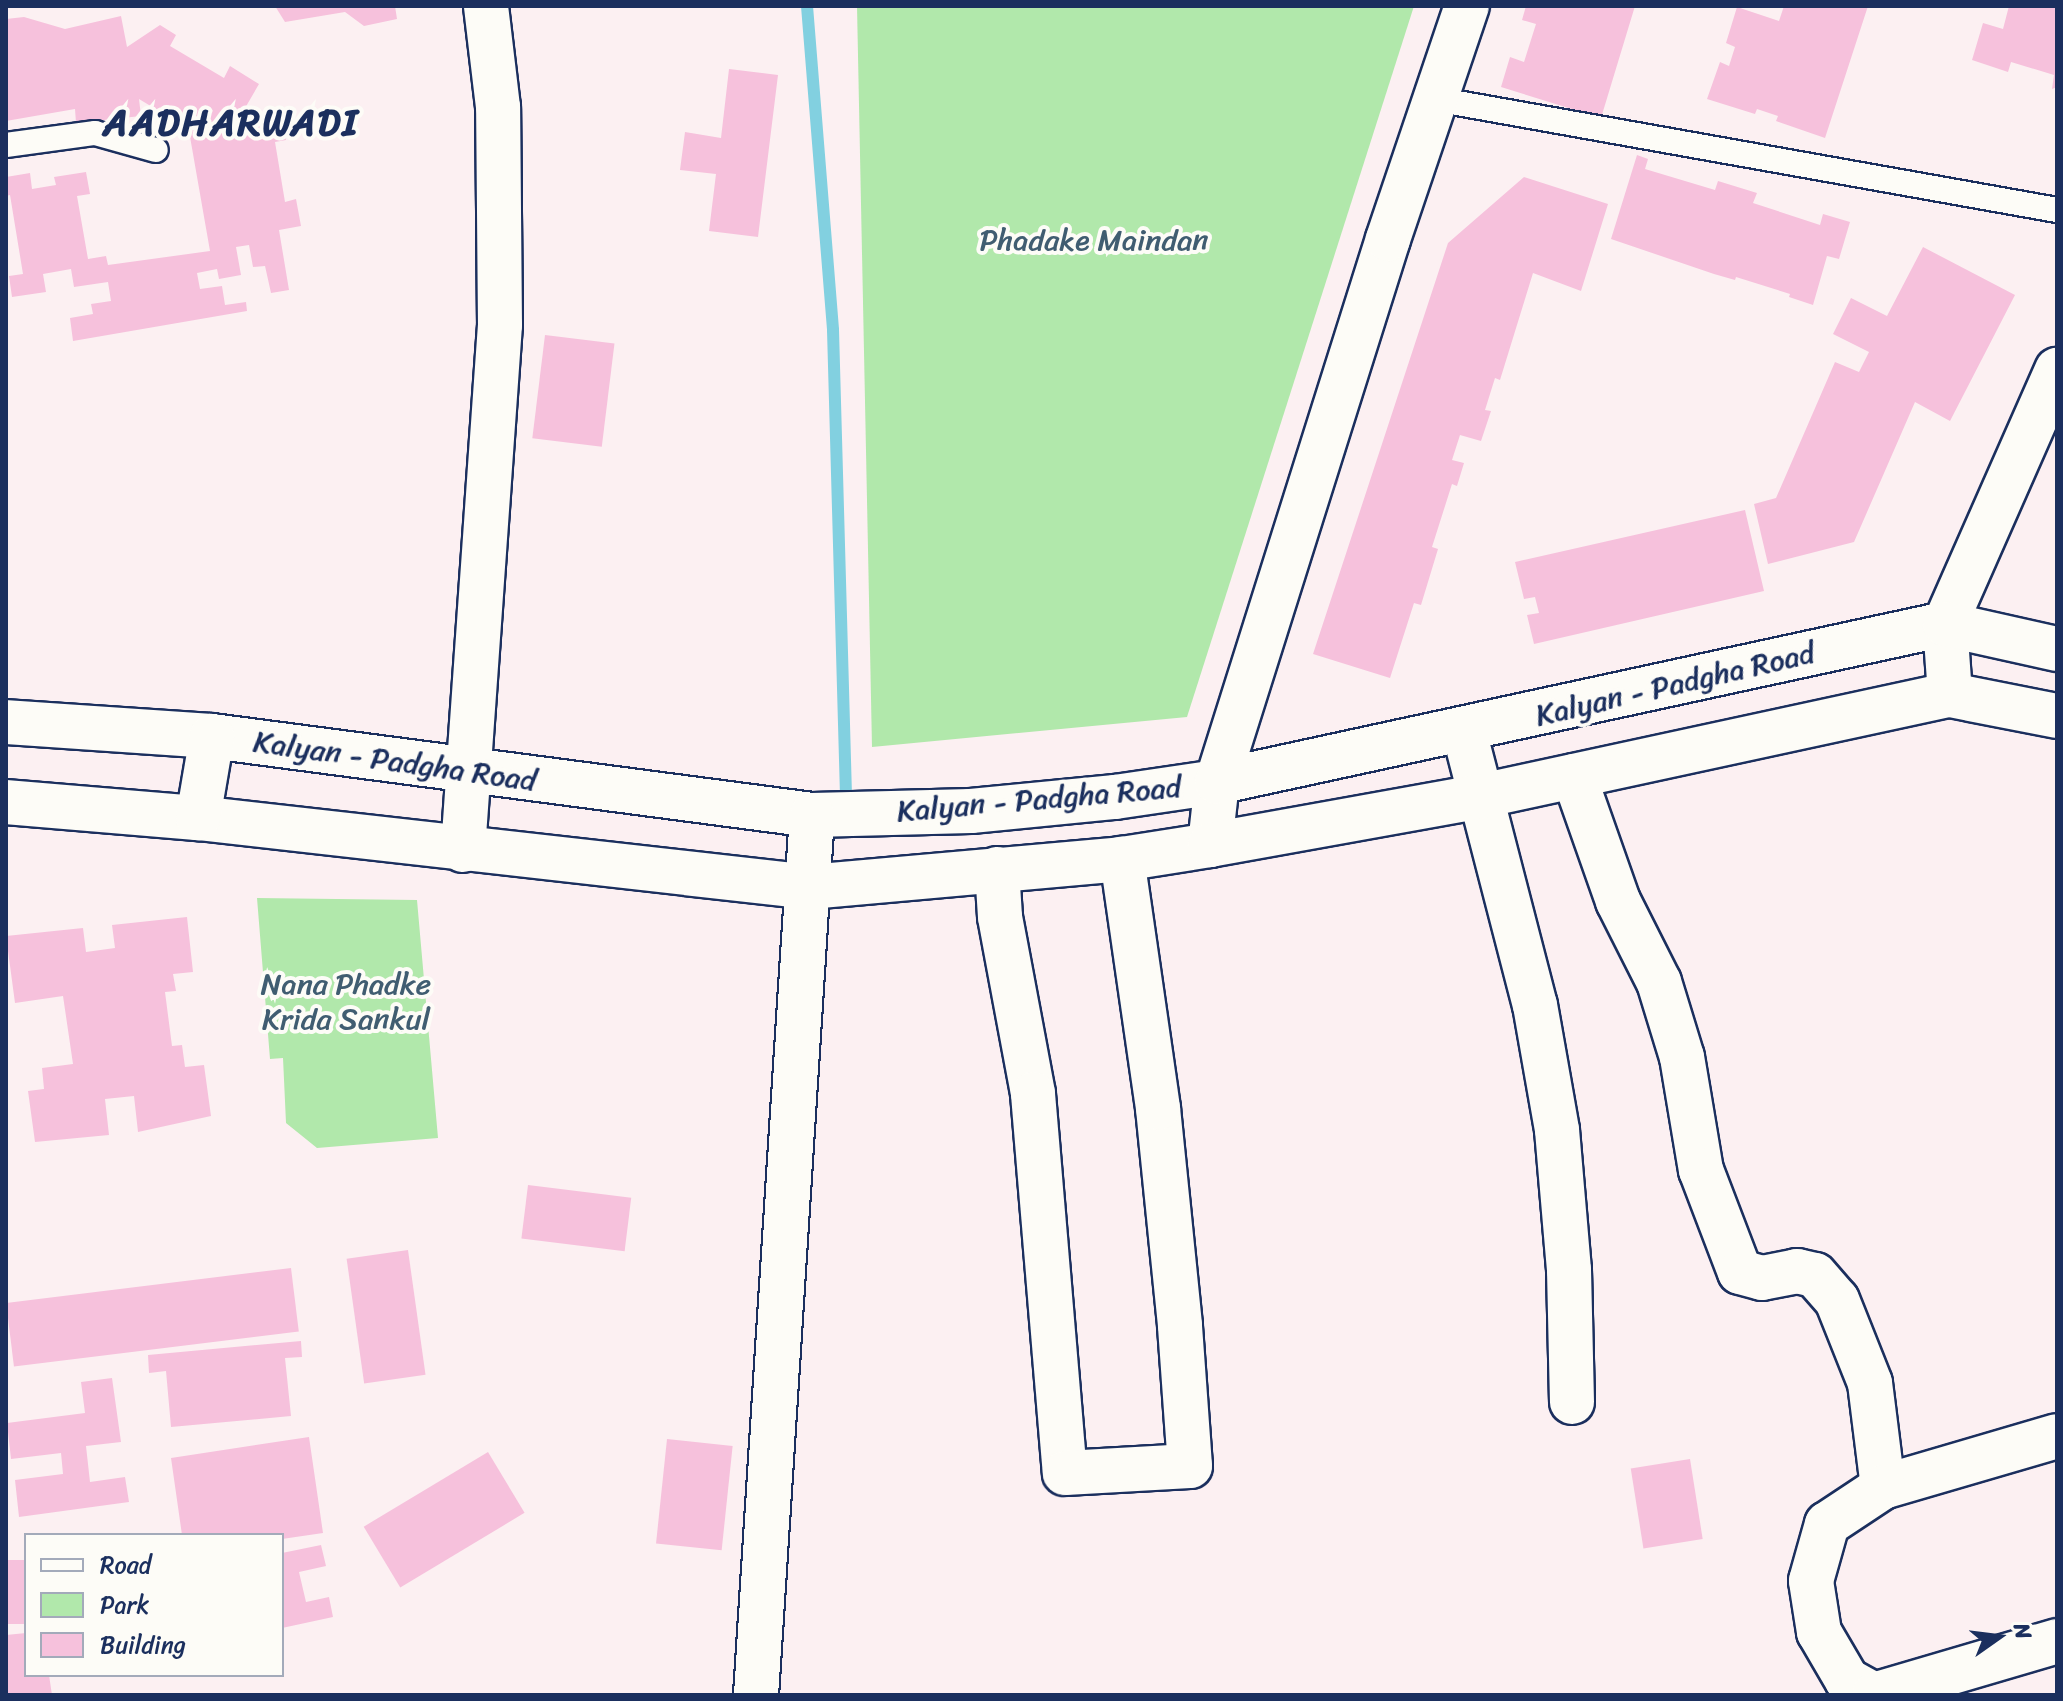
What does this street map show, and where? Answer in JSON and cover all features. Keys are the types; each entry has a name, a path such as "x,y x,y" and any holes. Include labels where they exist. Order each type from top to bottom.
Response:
{"street":[{"path":"463,850 500,325 498,107 486,6"},
{"path":"1210,845 1217,782 1467,6"},
{"path":"1950,695 1945,624 2057,370"},
{"name":"Kalyan - Padgha Road","path":"6,722 212,736 469,773 812,815 971,811 1115,797 1217,782 1464,731 1945,624 2057,649"},
{"name":"Kalyan - Padgha Road","path":"6,802 198,818 809,887 1122,859 1210,845 1481,796 1950,695 2057,716"},
{"path":"1464,731 1535,1005 1557,1130 1569,1270 1572,1402"},
{"path":"198,818 212,736"},
{"path":"1574,776 1618,901 1659,982 1682,1057 1701,1170 1740,1272 1762,1278 1797,1271 1815,1275 1837,1300 1870,1383 1883,1487"},
{"path":"756,1695 812,815"},
{"path":"997,869 1000,917 1033,1094 1065,1473 1190,1466 1180,1325 1158,1108 1122,859"},
{"path":"2057,1436 1883,1487 1827,1524 1811,1581 1819,1632 1847,1680 1874,1695 2057,1641"}],"lane":[{"path":"1435,99 2057,210"},
{"path":"6,145 95,133 156,150"}],"green space":[{"name":"Phadake Maindan","path":"857,6 1414,6 1187,717 872,747"},
{"name":"Nana Phadke Krida Sankul","path":"257,898 417,900 438,1138 317,1148 286,1123 283,1058 270,1059"}],"building":[{"path":"275,6 395,6 397,19 364,26 345,12 285,22"},
{"path":"1526,6 1635,6 1601,118 1501,87 1510,57 1524,62 1536,24 1522,20"},
{"path":"1784,6 1868,6 1825,138 1776,121 1778,116 1757,109 1755,114 1707,99 1720,62 1729,66 1735,47 1726,43 1737,7 1779,21"},
{"path":"2009,6 2057,6 2057,87 2052,89 2054,75 2011,62 2008,72 1972,60 1983,23 2003,29"},
{"path":"121,16 127,47 160,25 176,35 170,46 224,78 230,66 259,84 241,115 281,115 286,140 275,142 285,202 296,199 301,226 279,230 289,290 271,293 265,266 253,267 249,245 236,247 241,275 219,279 217,269 197,273 200,289 222,286 225,305 246,302 247,311 73,341 70,318 93,314 91,304 111,301 108,282 74,287 71,269 43,274 46,292 12,297 9,276 23,274 10,195 6,196 6,177 30,173 32,189 56,185 54,177 86,172 90,194 77,196 88,259 106,256 108,265 210,251 189,131 192,131 139,99 141,116 76,123 75,109 6,121 6,19 24,17 65,29"},
{"path":"729,69 778,75 758,237 709,231 716,174 680,170 685,132 721,138"},
{"path":"1637,155 1648,159 1645,169 1715,190 1718,181 1757,193 1753,203 1820,225 1823,214 1850,222 1839,259 1827,256 1813,305 1789,297 1790,294 1736,277 1735,280 1714,274 1611,239"},
{"path":"1524,177 1608,204 1581,291 1533,273 1500,380 1495,378 1485,410 1491,411 1481,441 1460,435 1452,460 1464,463 1457,486 1452,484 1432,547 1438,549 1421,605 1414,603 1390,678 1313,654 1448,243"},
{"path":"1923,247 2015,295 1950,421 1915,402 1854,542 1768,564 1754,504 1776,498 1835,362 1859,372 1869,352 1833,334 1851,298 1887,316"},
{"path":"545,335 614,344 602,447 532,438"},
{"path":"1745,510 1764,591 1534,644 1527,615 1539,613 1535,597 1524,599 1515,562"},
{"path":"187,917 193,972 173,974 176,991 165,992 172,1046 182,1045 185,1067 204,1065 211,1116 138,1132 134,1096 105,1099 109,1135 35,1142 28,1091 44,1089 42,1068 73,1064 63,996 15,1003 6,936 83,928 86,952 115,948 112,925"},
{"path":"528,1185 631,1198 625,1251 521,1239"},
{"path":"408,1250 426,1375 364,1383 347,1259"},
{"path":"291,1268 299,1332 14,1366 6,1303"},
{"path":"301,1341 302,1357 285,1358 291,1416 171,1427 166,1371 149,1373 148,1355"},
{"path":"112,1378 121,1442 86,1446 90,1482 125,1477 129,1502 19,1517 15,1480 63,1474 61,1453 11,1459 7,1423 85,1413 81,1382"},
{"path":"309,1437 323,1533 284,1539 284,1533 182,1533 171,1458"},
{"path":"667,1439 733,1446 722,1550 656,1543"},
{"path":"488,1452 525,1513 400,1588 364,1527"},
{"path":"1690,1459 1703,1539 1643,1548 1631,1468"},
{"path":"321,1545 326,1566 299,1572 306,1602 329,1597 333,1617 284,1628 284,1553"},
{"path":"6,1560 24,1560 24,1624 6,1624"},
{"path":"24,1633 24,1677 49,1677 52,1695 6,1695 6,1635"}],"waterway":[{"path":"807,6 833,330 846,791"}],"district":[{"name":"AADHARWADI","path":"231,123"}]}
